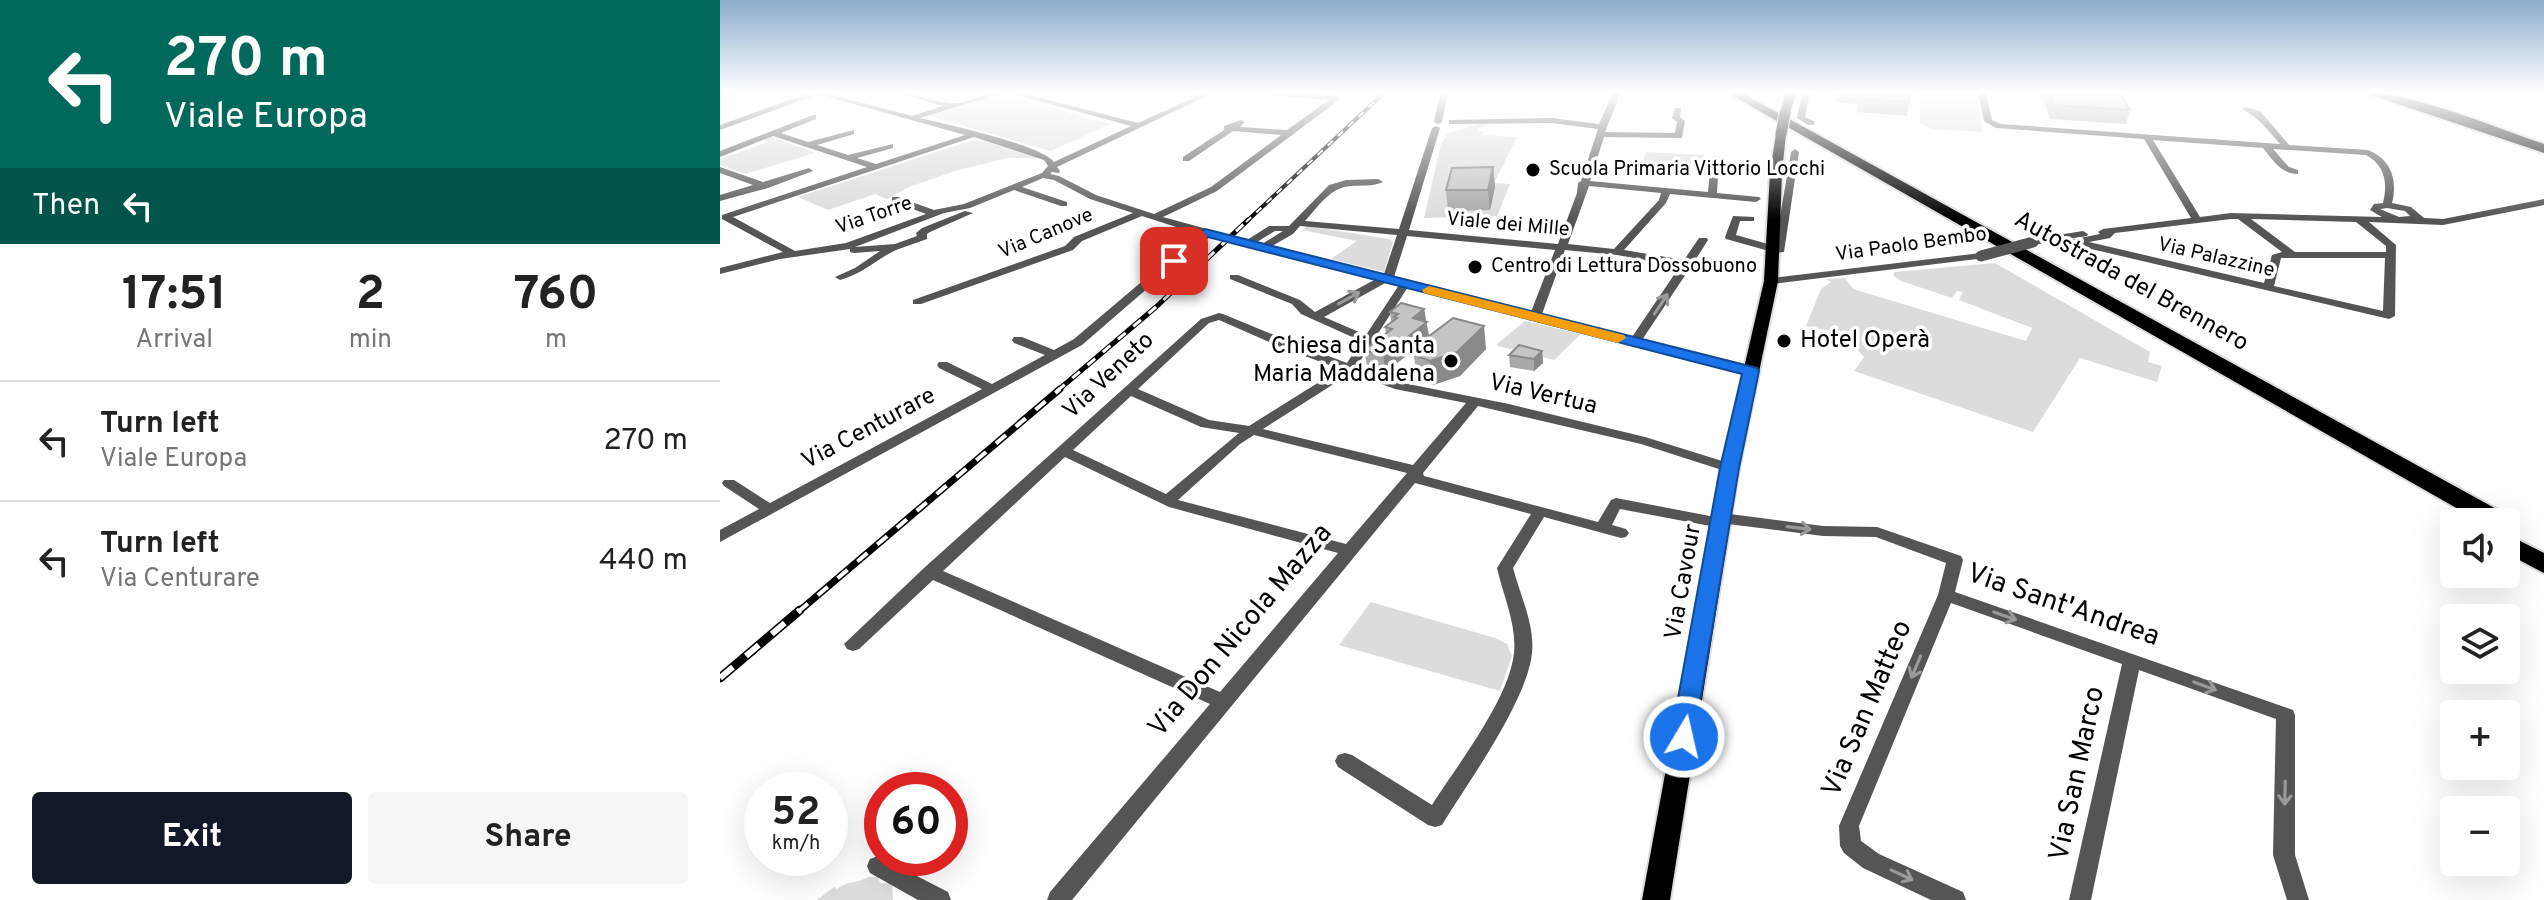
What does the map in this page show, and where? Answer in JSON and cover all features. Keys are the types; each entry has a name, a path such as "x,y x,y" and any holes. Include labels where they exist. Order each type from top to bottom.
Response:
{"highway":[{"name":"Autostrada del Brennero","path":"1793,135 2446,508"},
{"name":"Autostrada del Brennero","path":"1809,135 2475,508"},
{"path":"2505,135 2544,149"},
{"path":"2520,534 2544,547"},
{"path":"2520,550 2544,564"}],"main road":[{"name":"Via Cavour","path":"1656,900 1730,468 1772,278 1781,135"}],"street":[{"path":"720,154 768,135"},
{"path":"779,135 875,167"},
{"path":"807,145 841,135"},
{"path":"793,254 725,217 973,135 1043,156 1051,173 1070,186 1205,233 1751,371"},
{"name":"Via Torre","path":"826,251 967,206 1051,173 1118,135"},
{"path":"1186,159 1218,135"},
{"path":"1155,217 1214,189 1286,135"},
{"path":"1315,317 1389,276 1402,234 1442,135"},
{"path":"1535,317 1600,135"},
{"path":"2120,135 2354,151 2379,158 2387,166 2386,206"},
{"path":"2276,135 2286,146"},
{"path":"2147,137 2196,218"},
{"path":"2265,145 2286,169 2295,172"},
{"path":"848,159 890,146"},
{"path":"1751,219 1736,218 1730,237 1780,250 1795,152"},
{"path":"1712,195 1715,159"},
{"path":"720,170 790,195"},
{"path":"720,198 809,171"},
{"path":"1264,247 1292,228 1332,187 1346,183 1378,182"},
{"path":"1583,183 1756,199"},
{"path":"1044,196 1070,186"},
{"path":"1014,187 1064,204"},
{"path":"1617,252 1663,201 1667,190"},
{"path":"988,203 998,204 1029,192"},
{"name":"Via Torre","path":"895,199 935,214"},
{"name":"Via Paolo Bembo","path":"1772,278 1981,256 2033,242 2196,218 2451,220 2544,202"},
{"name":"Via Torre","path":"840,277 859,270 896,247 923,237 921,233 926,230 973,210 967,206"},
{"name":"Via Paolo Bembo","path":"2386,206 2398,220"},
{"name":"Via Paolo Bembo","path":"2360,220 2386,206 2401,207 2414,218"},
{"name":"Via Canove","path":"917,302 1069,248 1078,239 1142,213"},
{"path":"2240,216 2294,255"},
{"path":"2268,289 2277,255 2390,255 2391,245 2360,220"},
{"name":"Viale dei Mille","path":"1249,243 1273,228 1402,234 1617,252 1716,269"},
{"name":"Via Palazzine","path":"2112,231 2106,236 2074,242 2389,316 2390,255"},
{"name":"Via Centurare","path":"720,537 1056,355 1100,326 1205,233"},
{"path":"1635,342 1703,240"},
{"name":"Via Torre","path":"720,271 793,254 896,247"},
{"path":"1234,277 1296,302 1305,312 1368,340"},
{"path":"1168,501 1250,430 1350,368 1405,284"},
{"name":"Via Veneto","path":"853,644 1205,321 1219,316 1350,368"},
{"path":"1018,340 1056,355"},
{"name":"Via Centurare","path":"943,365 992,389"},
{"name":"Via Vertua","path":"1350,368 1400,386 1645,441 1730,468"},
{"path":"1129,390 1206,424 1250,430 1414,470 1419,479 1621,533"},
{"name":"Via Don Nicola Mazza","path":"1058,900 1347,550 1474,402"},
{"path":"1063,451 1168,501 1347,550"},
{"path":"729,483 770,510"},
{"path":"1603,527 1616,503 1721,521"},
{"path":"1345,761 1435,818 1510,693 1521,668 1523,650 1505,568 1540,511"},
{"name":"Via Sant'Andrea","path":"1721,521 1823,531 1877,532 1955,560 1946,595 2286,715 2284,855 2298,900"},
{"path":"930,572 1221,701"},
{"name":"Via San Matteo","path":"1946,595 1849,826 1851,846 1871,861 1955,900"},
{"name":"Via San Marco","path":"2080,900 2132,660"},
{"path":"896,876 940,900"}],"shaded area":[{"path":"995,135 1086,135 1051,151"},
{"path":"1447,135 1517,137 1494,183 1510,184 1497,216 1424,218 1441,144"},
{"path":"770,136 815,153 745,174 720,165 720,159 768,142 761,139"},
{"path":"980,140 1038,158 1008,158 958,170 909,187 887,199 875,194 828,210 798,197 970,141"},
{"path":"1646,152 1704,155 1703,165 1642,165"},
{"path":"1307,226 1389,239 1393,242 1384,272 1331,259 1357,241 1302,230"},
{"path":"1995,263 2150,352 2148,362 2162,366 2157,382 2080,358 2033,432 1854,371 1864,357 1843,334 1806,326 1821,289 1831,282 1826,279 1845,278 1853,289 2026,341 2032,328 1959,300 1963,292 1957,291 1952,298 1894,276 1894,272"},
{"path":"1525,321 1581,334 1554,360 1498,346"},
{"path":"1371,602 1507,644 1512,656 1500,691 1339,645"},
{"path":"868,877 878,877 880,883 892,884 893,900 817,900 834,887 837,889"}],"building":[{"path":"1493,167 1488,190 1446,190 1452,168"},
{"path":"1401,303 1424,309 1413,318 1427,322 1383,356 1364,350 1392,329 1385,327 1398,314 1390,312"},
{"path":"1453,318 1484,326 1457,352 1430,361 1413,351 1420,343"},
{"path":"1519,345 1542,351 1534,359 1509,355"}],"railway":[{"path":"1246,222 1339,135"},
{"path":"1057,391 1156,307 1248,220"},
{"path":"798,612 1060,389"},
{"path":"720,678 800,610"}],"slow traffic":[{"path":"1429,290 1618,338"}],"place":[{"name":"Scuola Primaria Vittorio Locchi","path":"1533,170"},
{"name":"Centro di Lettura Dossobuono","path":"1475,267"},
{"name":"Hotel Operà","path":"1784,341"},
{"name":"Chiesa di Santa Maria Maddalena","path":"1451,361"}],"route":[{"path":"1174,261 1205,233 1751,371 1730,468 1684,737"}]}
